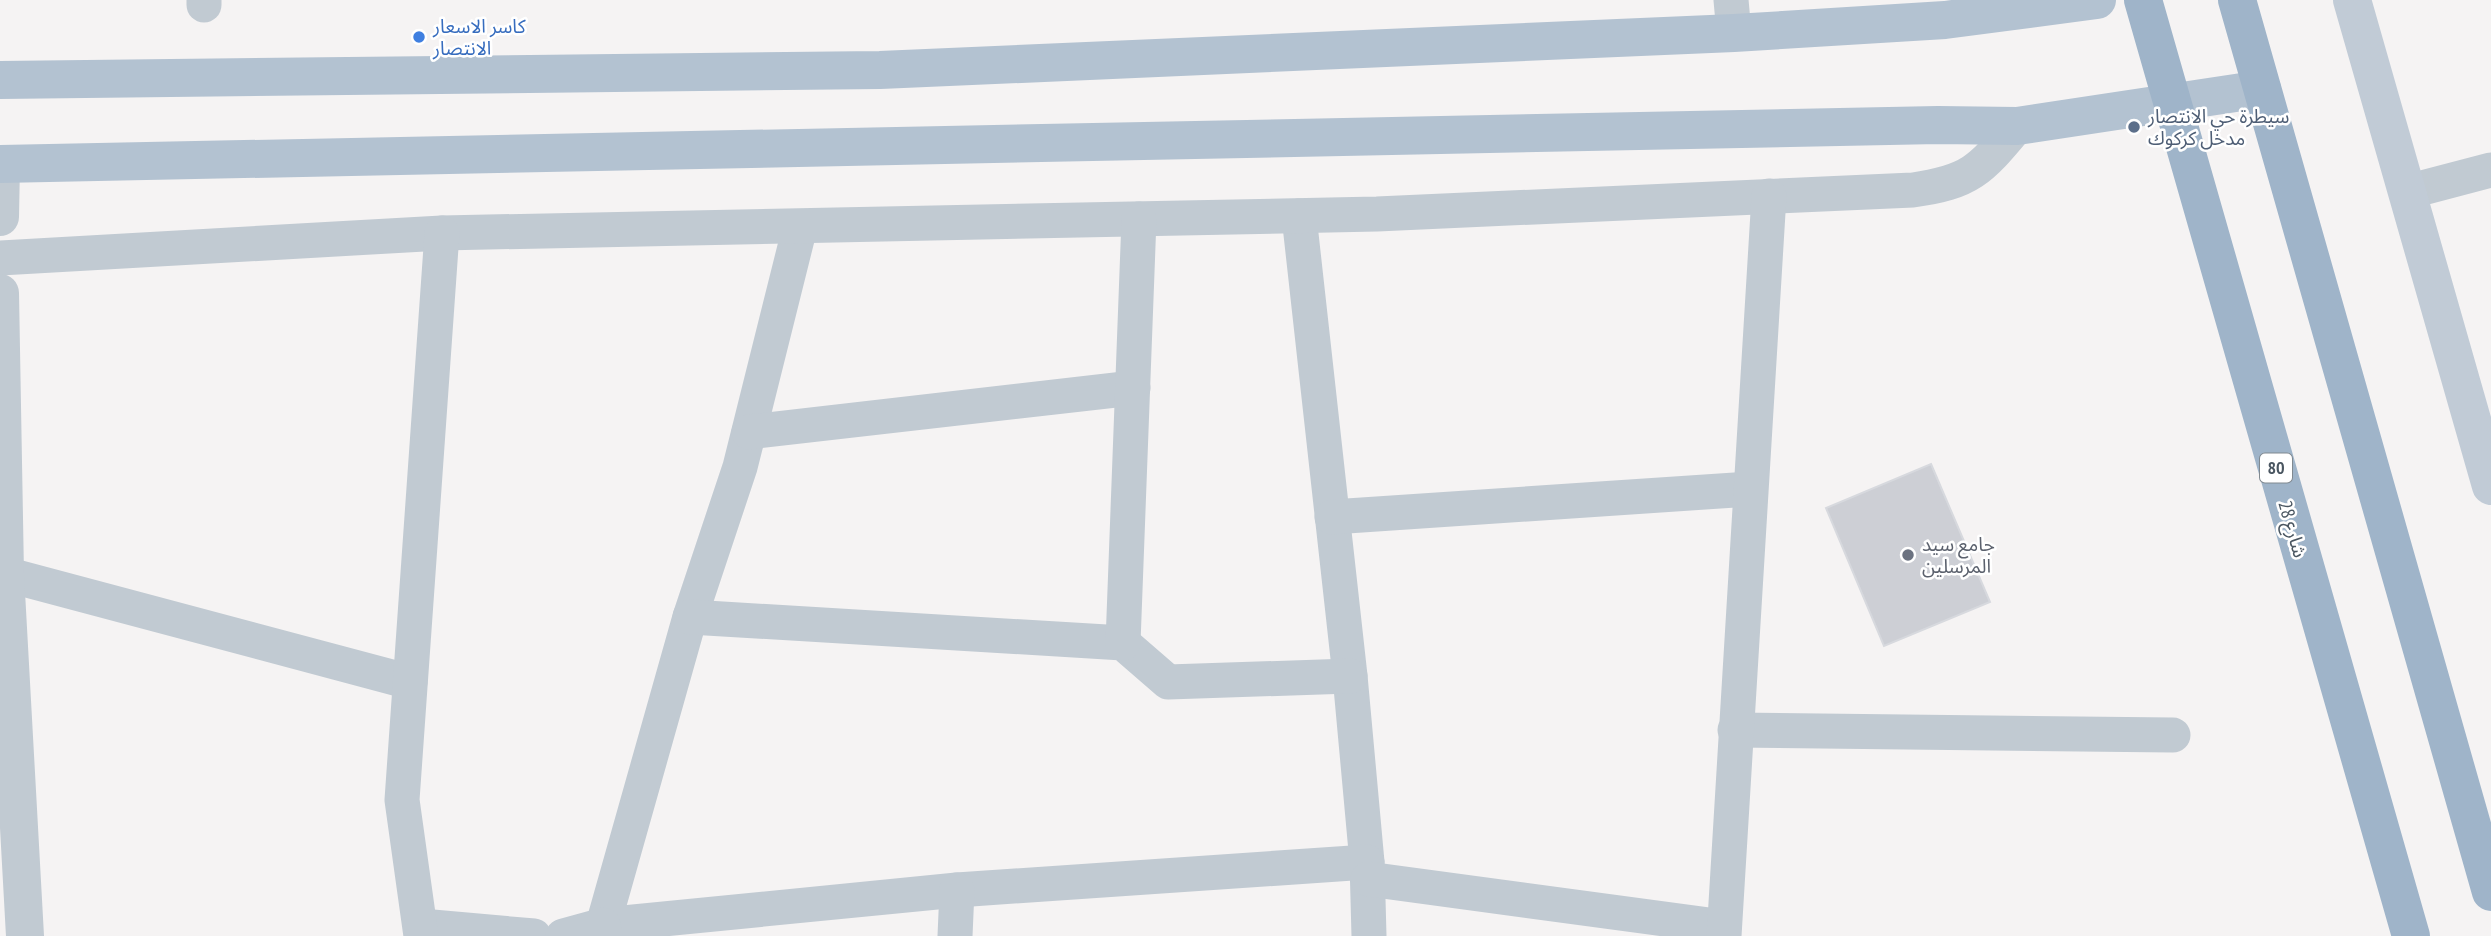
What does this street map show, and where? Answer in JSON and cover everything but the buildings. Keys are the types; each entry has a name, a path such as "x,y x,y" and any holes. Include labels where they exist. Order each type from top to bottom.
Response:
{"highway":[{"name":"شارع 28","path":"2143,0 2412,936"},
{"path":"2236,0 2491,892"}],"main road":[{"path":"0,80 880,70 1732,17 1945,20 2097,0"},
{"path":"2352,0 2491,486"},
{"path":"0,164 2017,126 2262,89"}],"street":[{"path":"0,258 442,233 1299,216 1936,187 1984,166 2017,126"},
{"path":"0,164 0,217"},
{"path":"2407,192 2491,170"},
{"path":"563,936 957,890 1367,871 1724,932 1769,196"},
{"path":"1299,216 1350,676 1367,871 1369,936"},
{"path":"1123,643 1139,219"},
{"path":"604,930 690,617 749,432 800,227"},
{"path":"442,233 402,800 421,931 534,936"},
{"path":"0,293 5,574 24,936"},
{"path":"749,432 1133,388"},
{"path":"1332,517 1750,489"},
{"path":"5,574 410,682"},
{"path":"690,617 1123,643 1168,682 1350,676"},
{"path":"1735,730 2173,735"},
{"path":"955,936 957,890"}],"place":[{"name":"كاسر الاسعار الانتصار","path":"419,37"},
{"name":"سيطرة حي الانتصار مدخل كركوك","path":"2134,127"},
{"name":"جامع سيد المرسلين","path":"1908,555"}]}
